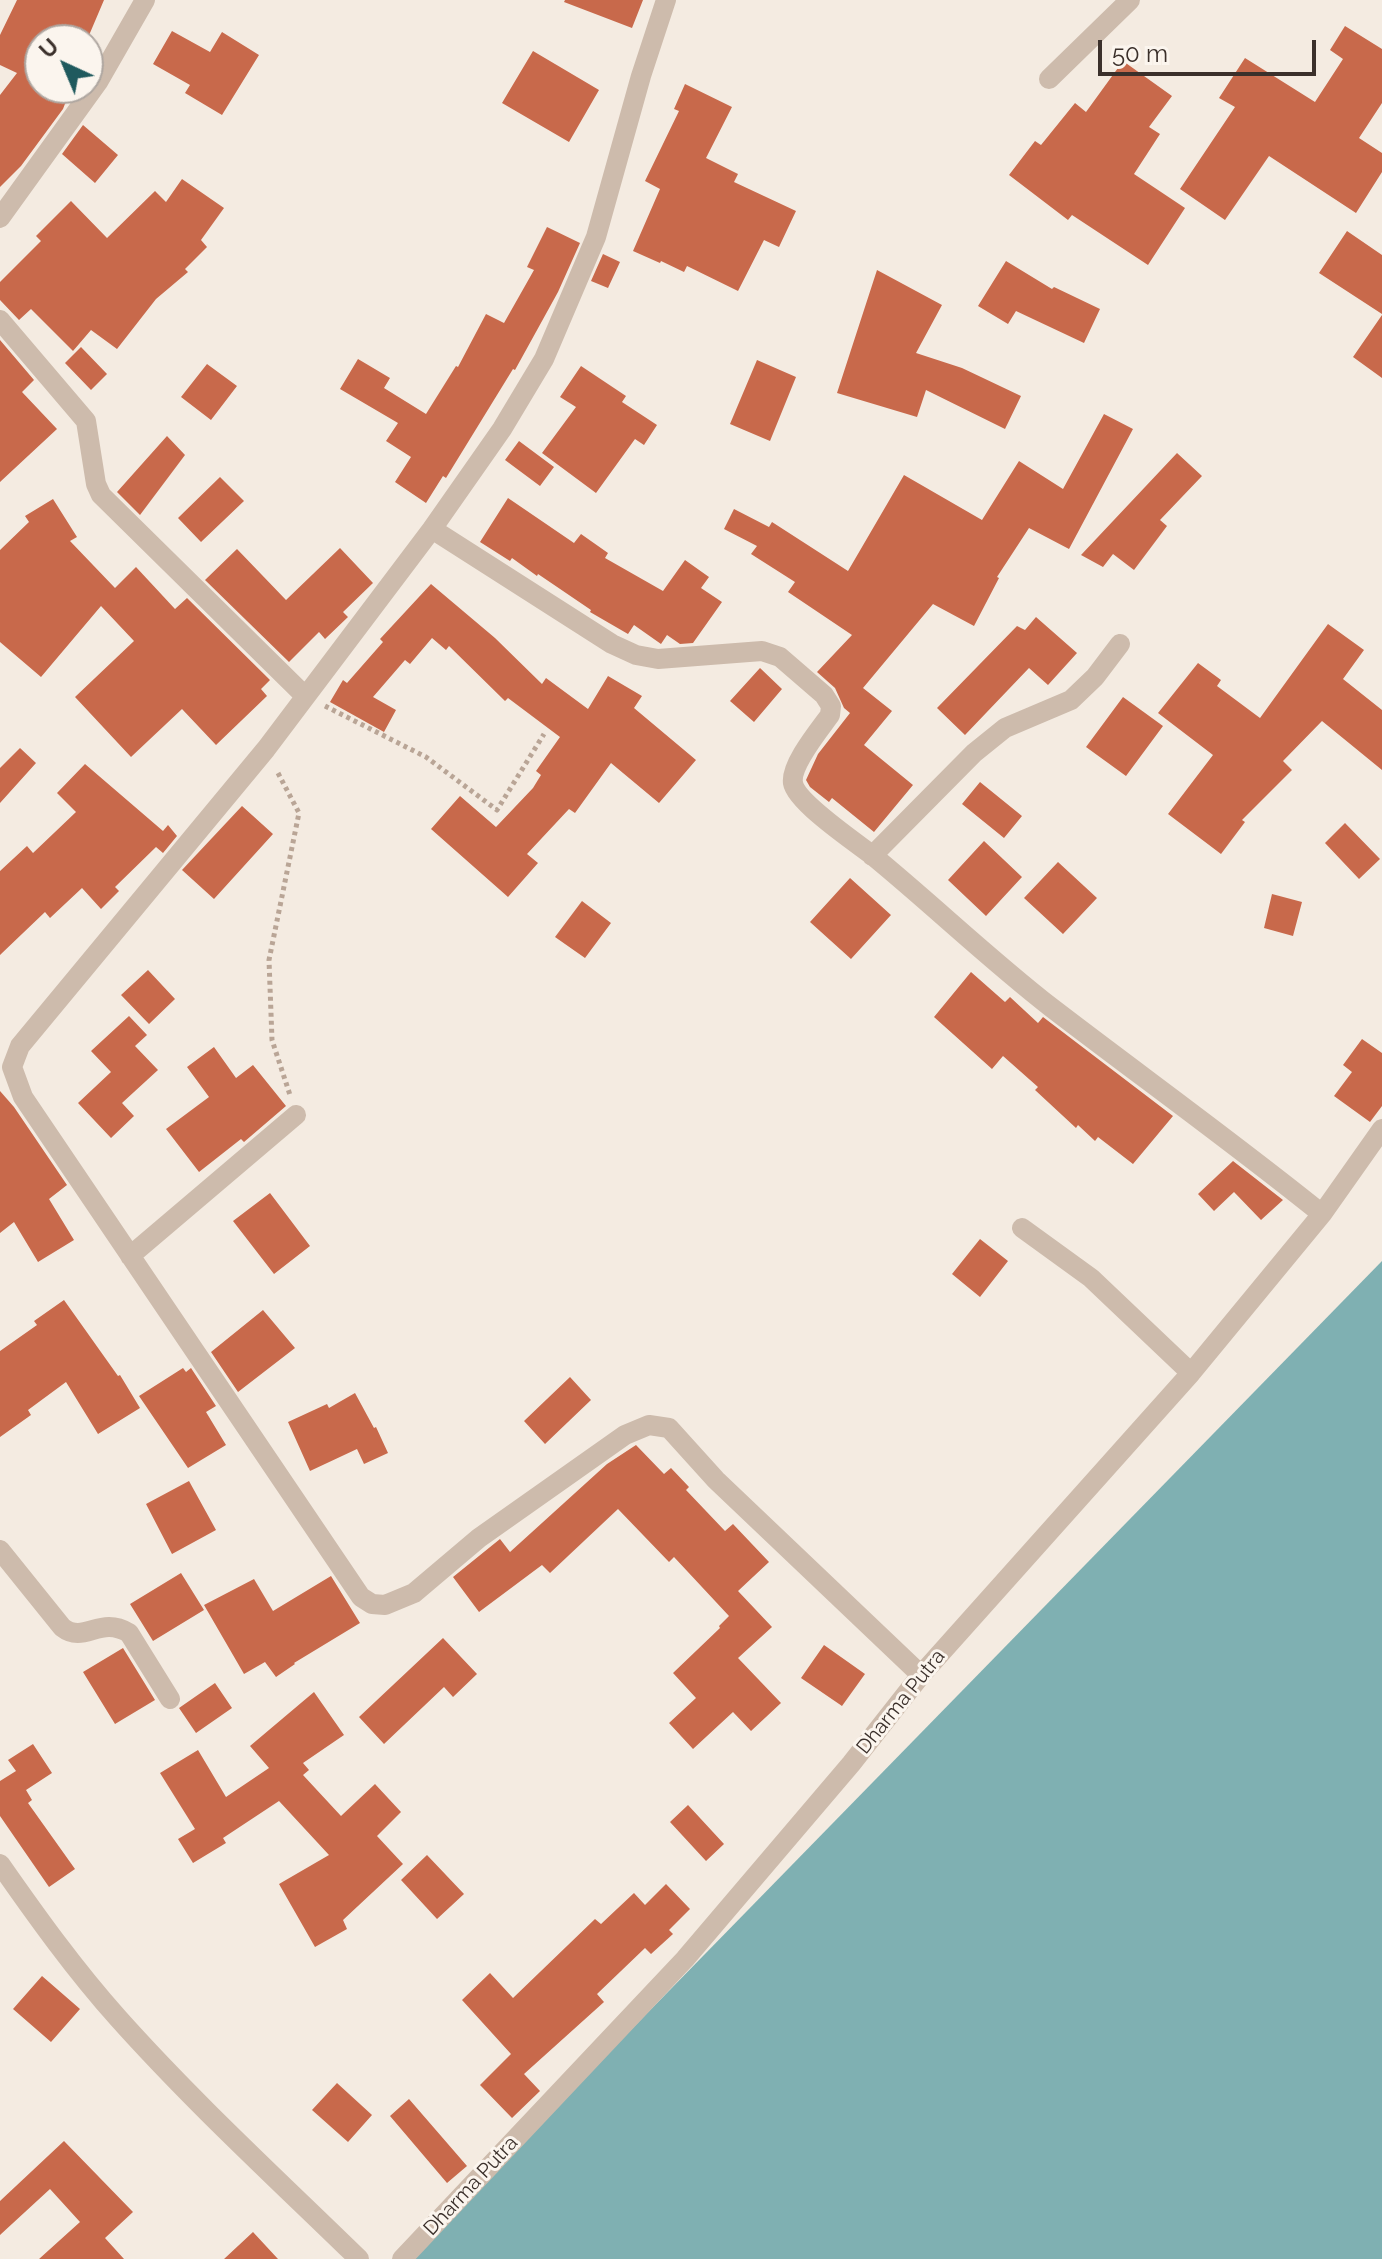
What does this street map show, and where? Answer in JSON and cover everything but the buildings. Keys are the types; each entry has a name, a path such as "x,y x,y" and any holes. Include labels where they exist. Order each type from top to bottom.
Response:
{"street":[{"path":"0,218 98,82 145,0"},
{"path":"666,0 641,76 596,237 544,359 502,429 432,529 266,749 20,1046 12,1067 23,1097 361,1597 372,1604 385,1605 414,1593 479,1538 625,1435 649,1425 669,1428 716,1480 921,1675"},
{"path":"1049,79 1130,0"},
{"path":"0,320 86,421 96,484 101,495 305,696"},
{"path":"432,529 612,644 636,655 658,659 762,651 780,657 824,695 831,706 830,715 797,765 792,784 818,814 1051,1007 1322,1214"},
{"path":"872,856 974,753 1005,728 1071,700 1095,677 1120,644"},
{"path":"130,1256 296,1115"},
{"name":"Dharma Putra","path":"402,2259 685,1959 851,1764 921,1675 1191,1373 1322,1214 1382,1129"},
{"path":"1022,1228 1091,1278 1191,1373"},
{"path":"0,1550 70,1633 80,1634 108,1625 129,1633 170,1699"},
{"path":"0,1864 45,1927 119,2019 161,2065 359,2259"}],"path":[{"path":"305,696 426,757 497,810 544,734"},
{"path":"266,749 299,813 269,960 272,1040 296,1115"}],"water":[{"path":"1382,1261 1382,2259 407,2259"}]}
